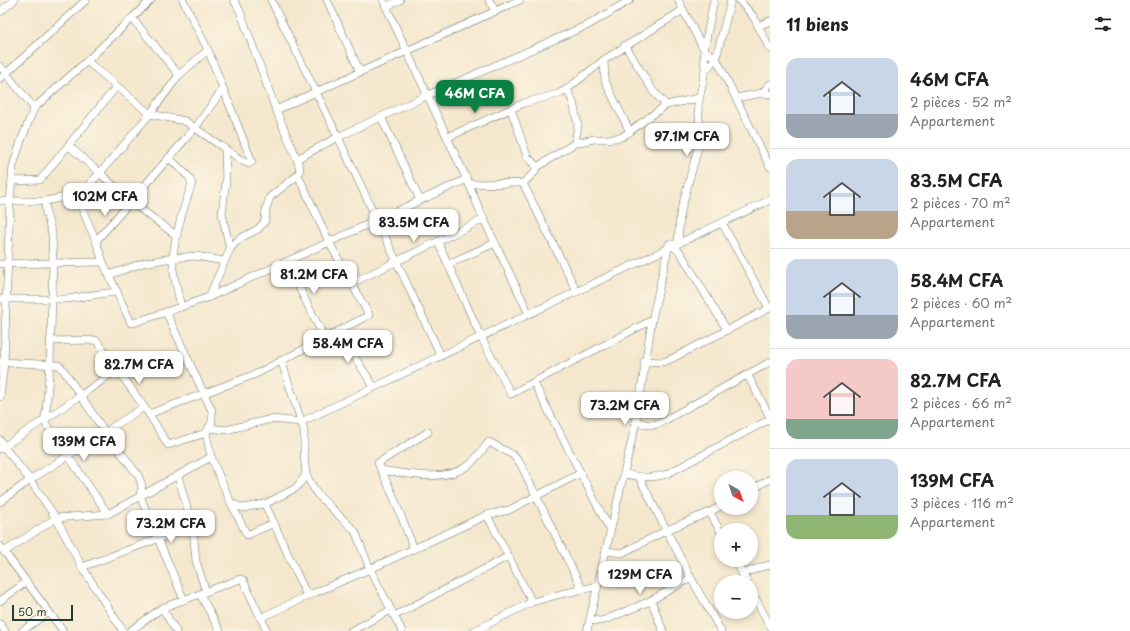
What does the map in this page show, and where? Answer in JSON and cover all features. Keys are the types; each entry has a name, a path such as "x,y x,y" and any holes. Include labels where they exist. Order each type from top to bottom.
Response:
{"street":[{"path":"0,12 14,0"},
{"path":"0,79 86,0"},
{"path":"0,397 3,298 8,264 10,202 13,166 21,140 34,108 88,61 151,0"},
{"path":"88,61 150,114 185,121 249,164 252,162 208,50 183,0"},
{"path":"209,297 230,249 239,239 258,229 265,221 266,209 270,197 298,175 300,169 276,110 240,11 234,0"},
{"path":"272,0 441,356"},
{"path":"327,0 360,72"},
{"path":"400,0 385,3 529,314"},
{"path":"489,0 495,11"},
{"path":"276,110 520,0"},
{"path":"297,159 338,137 428,95 590,24 630,0"},
{"path":"678,0 704,50 716,58 770,167"},
{"path":"587,631 636,422 644,361 652,320 698,148 700,130 698,105 705,72 704,50 714,0"},
{"path":"705,72 716,58 731,0"},
{"path":"739,0 753,16 770,49"},
{"path":"448,137 530,101 558,94 568,89 604,60 683,10"},
{"path":"132,18 179,75"},
{"path":"758,26 770,21"},
{"path":"625,46 653,91 666,105"},
{"path":"0,201 45,201 76,196 81,193 150,114 179,75 208,50"},
{"path":"604,60 605,81 630,132"},
{"path":"0,66 34,108"},
{"path":"762,93 770,84"},
{"path":"12,182 40,180 116,86"},
{"path":"96,241 195,128 223,89"},
{"path":"568,89 578,125 575,143"},
{"path":"736,98 762,93 770,94"},
{"path":"76,196 96,241 103,262 131,323 133,323 209,297 420,200 468,181 522,183 534,173 537,167 575,143 594,139 622,137 666,105 699,98"},
{"path":"511,109 527,156 537,167"},
{"path":"381,117 420,200"},
{"path":"69,146 131,202 177,236"},
{"path":"225,149 226,181 222,214 230,249"},
{"path":"169,158 189,177 192,184 177,236 173,258 174,275 181,307"},
{"path":"149,414 256,374 324,337 369,315 329,242 298,175"},
{"path":"522,183 577,292"},
{"path":"50,340 95,340 149,414 168,445 208,431 226,430 271,419 301,422 770,200"},
{"path":"45,201 46,213 52,234 53,263 50,364 44,421 108,514"},
{"path":"352,282 484,219"},
{"path":"644,361 663,362 671,360 770,308 722,223"},
{"path":"438,242 481,337 511,394 652,320"},
{"path":"448,264 495,243"},
{"path":"672,246 680,252 727,330"},
{"path":"109,275 144,264 173,258 196,256 224,260"},
{"path":"0,264 103,262"},
{"path":"286,262 324,337"},
{"path":"3,298 67,299 117,292"},
{"path":"166,312 212,411 212,422 208,431 211,457 246,535 274,523"},
{"path":"338,331 374,388"},
{"path":"2,448 44,421 129,361 133,361 138,368 143,369 185,353"},
{"path":"281,360 304,430 306,475 317,494 355,531 370,569 402,631"},
{"path":"2,362 50,364 58,365 62,368 105,432 138,475 142,485 140,496 184,600"},
{"path":"636,422 650,425 658,424 770,362"},
{"path":"624,474 655,478 667,474 770,418 768,408 747,374"},
{"path":"534,383 610,530"},
{"path":"0,502 30,480 144,407"},
{"path":"414,549 392,493 378,463 428,432"},
{"path":"0,440 2,448 30,480 56,518 82,567 123,631"},
{"path":"381,470 423,475 445,475 460,471 470,464 489,442 513,455 520,463 582,589"},
{"path":"63,631 1,549 56,518 108,514 211,457"},
{"path":"260,618 487,515 510,510 581,473"},
{"path":"231,503 243,508 265,504 296,488 306,475"},
{"path":"178,476 192,526 196,561 203,593 220,631"},
{"path":"639,477 691,578 721,631"},
{"path":"758,486 770,479"},
{"path":"265,504 307,596"},
{"path":"606,551 622,553 667,530 714,510"},
{"path":"710,512 716,523"},
{"path":"487,515 532,602"},
{"path":"82,567 192,526"},
{"path":"350,631 393,614 509,556"},
{"path":"738,567 742,574 770,565"},
{"path":"590,620 600,621 607,619 651,600 691,578"},
{"path":"130,631 162,608 242,579 267,631"},
{"path":"0,601 26,582"},
{"path":"474,631 532,602 598,586"},
{"path":"651,600 663,631"},
{"path":"758,603 770,626"},
{"path":"162,608 176,631"},
{"path":"22,631 49,612"},
{"path":"0,624 5,631"},
{"path":"764,631 770,629"}]}
